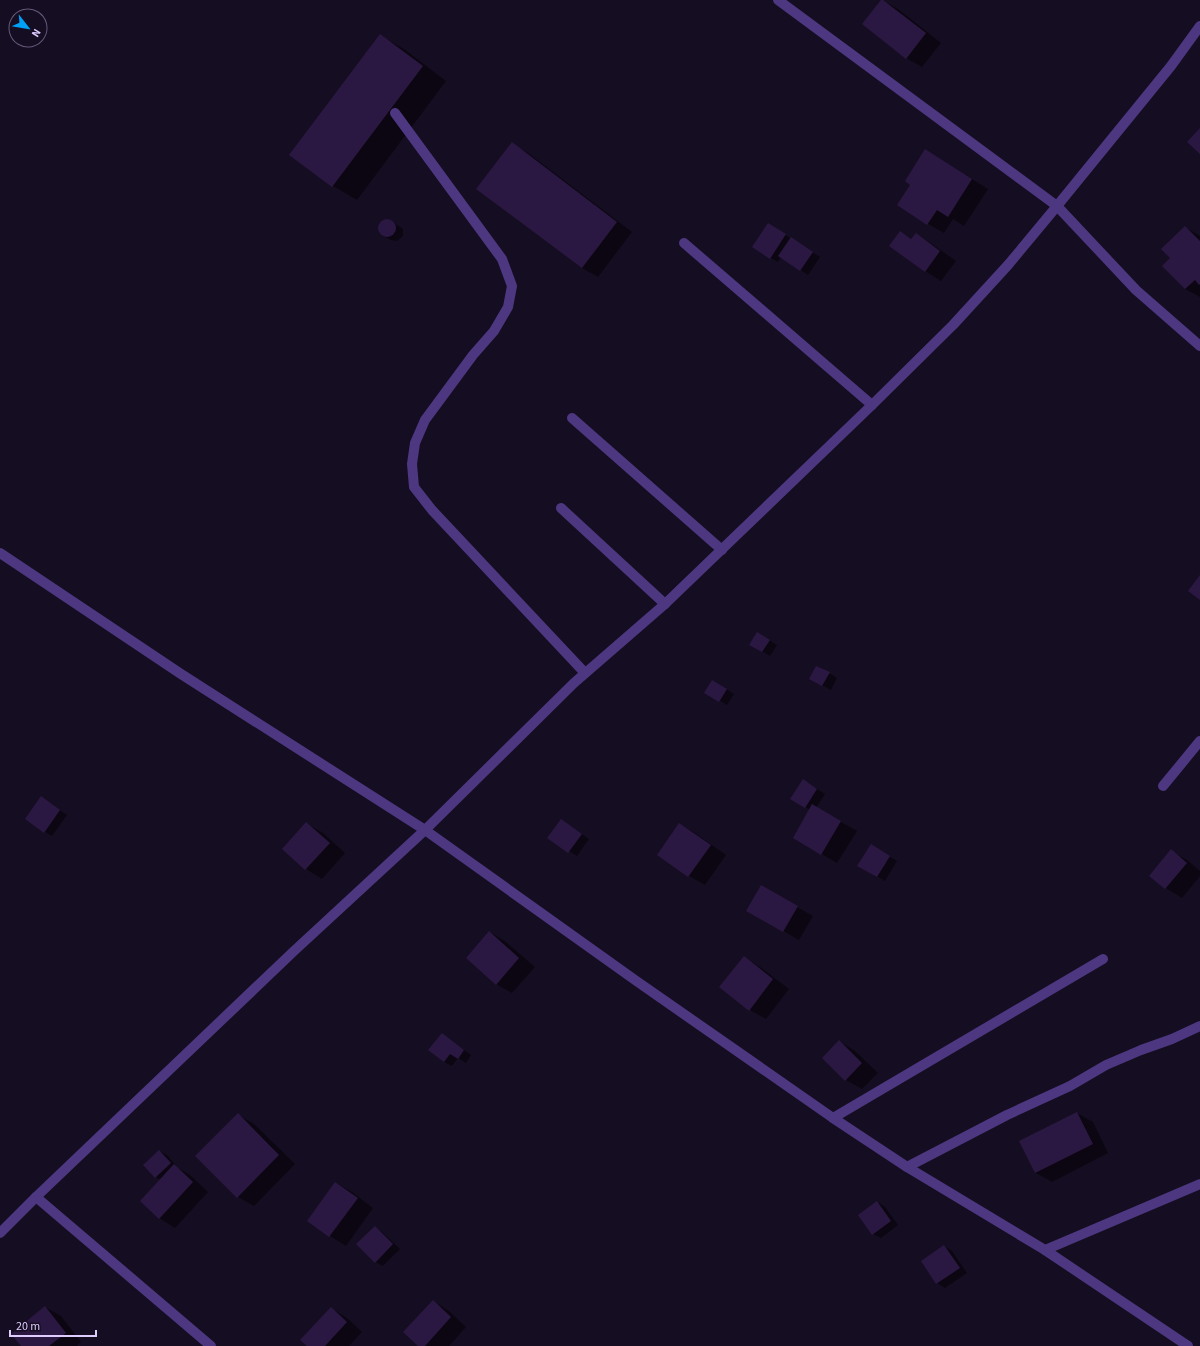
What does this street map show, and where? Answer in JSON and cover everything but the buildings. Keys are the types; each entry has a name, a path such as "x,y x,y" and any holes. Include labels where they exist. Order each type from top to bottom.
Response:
{"street":[{"path":"778,0 1057,206 1136,290 1200,346"},
{"path":"0,1233 289,956 426,830 585,673 665,604 872,406 953,324 1008,265 1171,66 1200,26"},
{"path":"396,113 502,259 512,286 508,307 494,330 473,355 425,420 415,443 412,464 414,487 432,510 585,673"},
{"path":"684,243 872,406"},
{"path":"572,418 722,550"},
{"path":"561,508 665,604"},
{"path":"0,553 181,674 426,830 635,980 833,1118 907,1167 1045,1250 1188,1346"},
{"path":"1163,786 1200,741"},
{"path":"833,1118 1103,959"},
{"path":"907,1167 1007,1115 1070,1086 1106,1066 1200,1026"},
{"path":"1045,1250 1200,1184"},
{"path":"36,1197 211,1346"}]}
